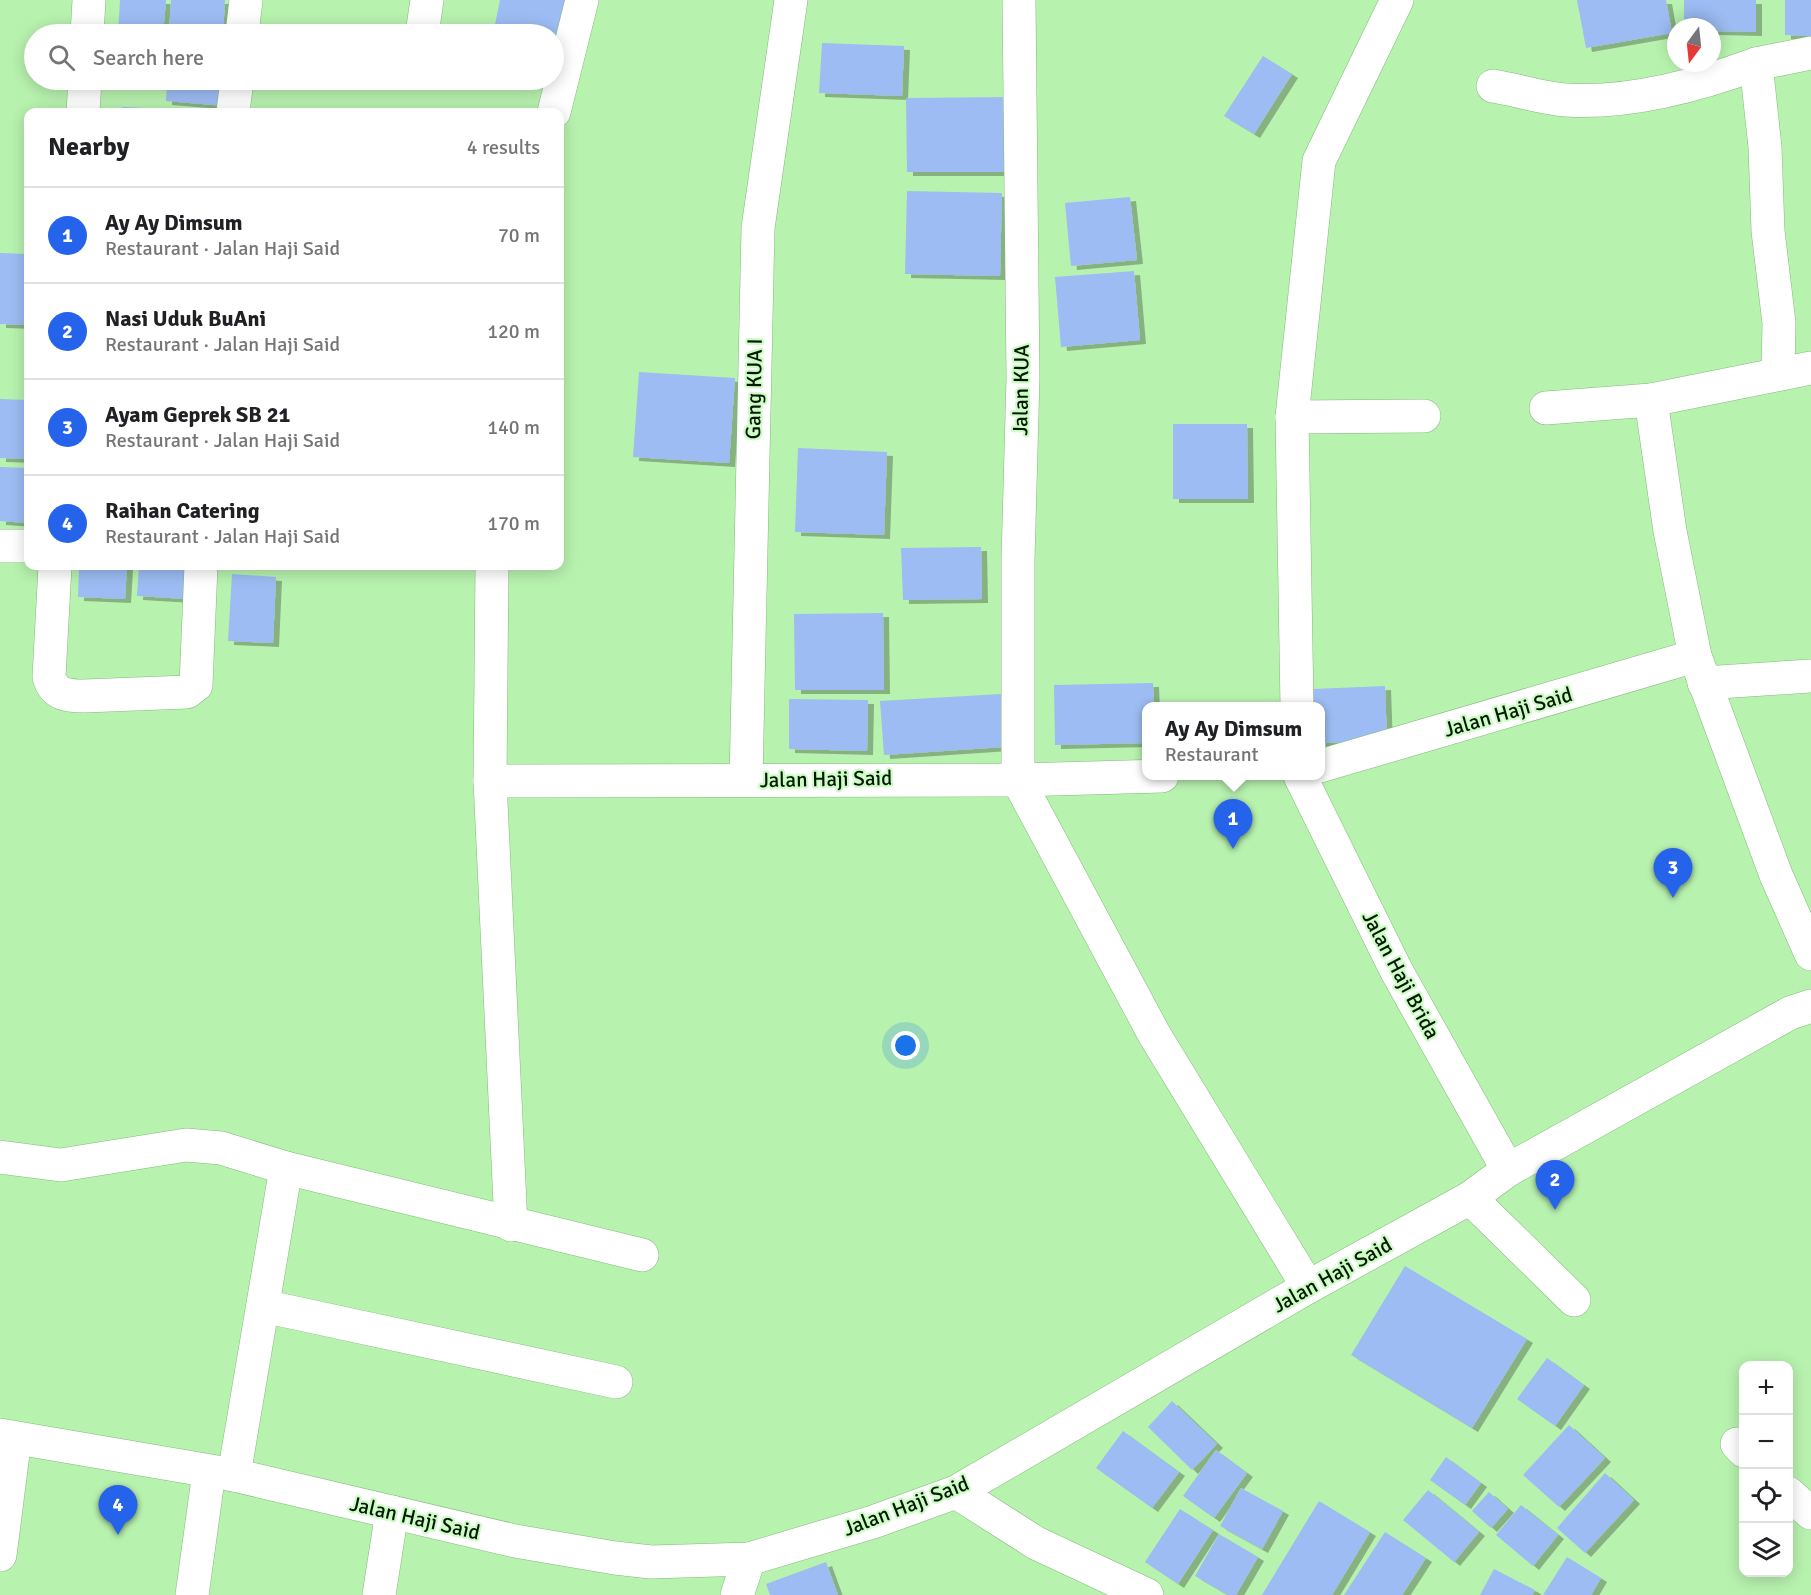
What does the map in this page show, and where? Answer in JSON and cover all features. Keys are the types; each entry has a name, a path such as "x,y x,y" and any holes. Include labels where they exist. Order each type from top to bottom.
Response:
{"street":[{"path":"88,24 89,0"},
{"path":"243,24 246,0"},
{"path":"423,24 427,0"},
{"path":"564,54 582,0"},
{"name":"Gang KUA I","path":"746,780 758,228 791,0"},
{"name":"Jalan KUA","path":"1018,780 1018,560 1023,378 1019,0"},
{"path":"1297,702 1292,417 1319,162 1397,0"},
{"path":"1493,86 1566,100 1628,96 1700,84 1756,64 1811,53"},
{"path":"1756,64 1765,147 1768,231 1779,323 1778,373"},
{"path":"82,108 84,90"},
{"path":"234,108 236,90"},
{"path":"554,108 557,90"},
{"path":"1546,408 1651,400 1811,368"},
{"path":"1651,400 1670,531 1699,670 1776,875 1811,954"},
{"path":"1292,417 1424,416"},
{"path":"0,546 24,546"},
{"path":"55,570 49,678 53,688 68,696 188,692 198,681 201,570"},
{"path":"492,570 490,781 511,1225"},
{"name":"Jalan Haji Said","path":"1325,765 1699,670 1811,676"},
{"name":"Jalan Haji Said","path":"490,781 1018,780 1142,777"},
{"path":"1018,780 1154,1034 1308,1287"},
{"name":"Jalan Haji Brida","path":"1302,780 1396,970 1508,1170"},
{"name":"Jalan Haji Said","path":"8,1437 222,1474 515,1541 615,1558 651,1562 749,1559 873,1522 956,1492 1308,1287 1470,1198 1508,1170 1790,1013 1811,1006"},
{"path":"0,1157 61,1165 186,1145 221,1148 286,1168 511,1225 642,1255"},
{"path":"192,1595 263,1306 286,1168"},
{"path":"1470,1198 1575,1300"},
{"path":"263,1306 616,1382"},
{"path":"0,1555 8,1437"},
{"path":"956,1492 1036,1543 1147,1595"},
{"path":"1793,1497 1811,1514"},
{"path":"379,1595 392,1512"},
{"path":"737,1595 749,1559"}],"building":[{"path":"120,0 166,0 164,24 119,24"},
{"path":"171,0 225,0 224,24 170,24"},
{"path":"500,0 566,0 561,24 495,24"},
{"path":"1577,0 1666,0 1669,18 1667,18 1667,34 1586,48"},
{"path":"1684,0 1756,0 1756,32 1721,31 1721,18 1684,18"},
{"path":"1785,0 1811,0 1811,36 1785,35"},
{"path":"822,43 904,46 902,96 819,93"},
{"path":"1263,56 1292,74 1254,134 1224,116"},
{"path":"167,90 227,90 226,106 166,101"},
{"path":"1015,97 1016,172 907,172 906,98"},
{"path":"907,191 1002,193 1000,276 905,274"},
{"path":"1130,197 1137,260 1071,266 1065,203"},
{"path":"0,253 24,254 24,325 0,324"},
{"path":"1134,271 1140,340 1061,347 1055,277"},
{"path":"639,372 735,378 729,463 633,457"},
{"path":"0,399 24,400 24,459 0,458"},
{"path":"1173,424 1247,424 1248,499 1173,499"},
{"path":"798,448 887,452 884,535 795,532"},
{"path":"0,467 24,468 24,523 0,521"},
{"path":"981,547 982,599 903,600 901,548"},
{"path":"79,570 127,570 125,599 78,597"},
{"path":"139,570 189,570 187,599 137,596"},
{"path":"232,574 276,577 273,643 228,641"},
{"path":"883,613 884,690 795,690 794,614"},
{"path":"1153,683 1154,702 1142,702 1142,743 1055,745 1054,685"},
{"path":"1385,686 1387,741 1325,743 1325,702 1313,702 1313,689"},
{"path":"1001,694 1004,747 884,755 880,701"},
{"path":"789,699 868,700 867,751 789,749"},
{"path":"1405,1266 1527,1339 1472,1428 1351,1355"},
{"path":"1547,1358 1584,1385 1555,1426 1517,1399"},
{"path":"1172,1401 1217,1444 1192,1470 1148,1427"},
{"path":"1569,1425 1605,1458 1559,1507 1523,1475"},
{"path":"1123,1431 1179,1472 1152,1508 1096,1468"},
{"path":"1216,1450 1247,1473 1214,1518 1183,1496"},
{"path":"1446,1457 1481,1483 1465,1505 1430,1480"},
{"path":"1605,1473 1634,1500 1585,1553 1557,1528"},
{"path":"1241,1488 1283,1511 1262,1549 1220,1526"},
{"path":"1428,1490 1479,1532 1454,1562 1403,1520"},
{"path":"1489,1492 1508,1509 1491,1528 1472,1511"},
{"path":"1319,1501 1370,1532 1332,1595 1262,1595"},
{"path":"1521,1505 1558,1535 1533,1566 1496,1535"},
{"path":"1180,1509 1213,1530 1178,1584 1145,1562"},
{"path":"1385,1532 1426,1558 1402,1595 1344,1595"},
{"path":"1219,1534 1258,1557 1236,1595 1228,1595 1195,1576"},
{"path":"1567,1557 1601,1578 1591,1595 1543,1595"},
{"path":"826,1562 838,1595 770,1595 766,1584"},
{"path":"1494,1569 1535,1590 1532,1595 1480,1595"}],"place":[{"name":"Ay Ay Dimsum","path":"1233,849"},
{"name":"Ayam Geprek SB 21","path":"1673,898"},
{"name":"Nasi Uduk BuAni","path":"1555,1210"},
{"name":"Raihan Catering","path":"118,1535"}]}
